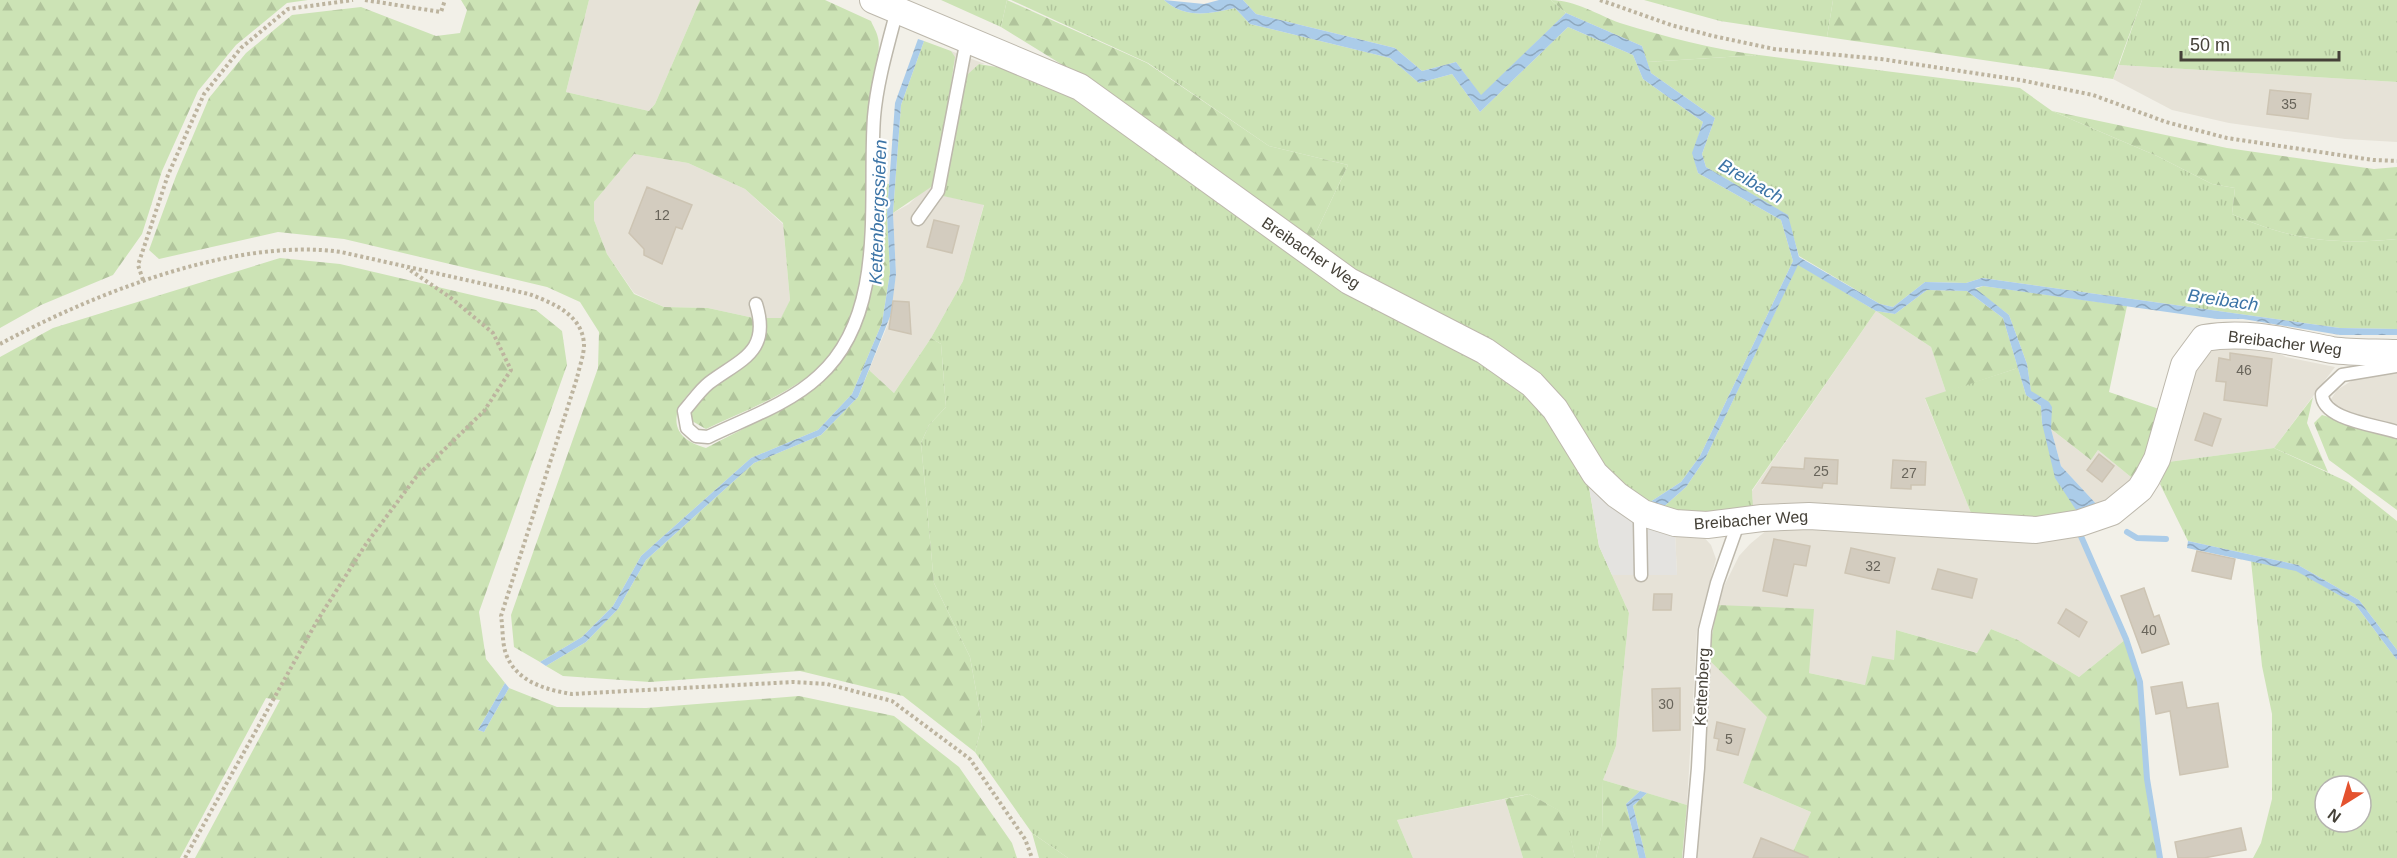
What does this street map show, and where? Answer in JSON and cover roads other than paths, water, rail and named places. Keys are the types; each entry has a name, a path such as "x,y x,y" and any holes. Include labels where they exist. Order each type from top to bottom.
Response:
{"street":[{"name":"Breibacher Weg","path":"873,0 1080,87 1349,281 1485,351 1532,384 1555,409 1595,474 1643,513 1675,524 1707,525 1809,516 1858,517 1978,528 2036,530 2080,523 2112,512 2135,494 2147,478 2157,459 2184,365 2204,338 2224,334 2335,350 2397,353"}],"lane":[{"path":"756,304 760,319 758,343 741,364 708,384 684,411 687,428 696,436 708,437 788,398 819,376 839,353 851,333 869,275 874,116 897,10"},
{"path":"918,219 938,191 967,39"},
{"path":"2397,366 2342,375 2322,394 2322,400 2329,410 2343,417 2397,432"},
{"path":"1641,575 1640,521 1643,513"},
{"name":"Kettenberg","path":"1690,858 1698,768 1705,630 1717,583 1739,521"}],"water":[{"path":"1164,0 1204,4 1219,0 1243,0 1256,14 1395,48 1422,71 1456,62 1481,95 1566,13 1642,46 1651,73 1715,118 1702,154 1706,167 1788,215 1799,257 1880,304 1893,307 1925,282 1966,283 1982,278 2340,328 2397,329 2397,335 2340,335 2243,319 2217,319 1983,286 1975,288 2009,315 2027,364 2031,391 2049,402 2052,407 2051,429 2061,466 2100,508 2080,516 2055,478 2042,423 2041,406 2026,395 2003,318 1967,291 1927,290 1895,314 1876,311 1798,265 1705,459 1686,487 1660,510 1647,504 1681,482 1700,456 1793,261 1781,220 1698,173 1692,153 1703,122 1643,79 1633,55 1568,27 1480,112 1452,74 1419,83 1390,58 1250,24 1235,8 1207,13 1189,12 1180,10"},
{"path":"918,39 924,41 901,105 893,213 896,274 891,314 858,397 821,435 754,463 646,560 618,609 586,642 546,666 540,662 582,637 613,606 641,556 751,458 818,430 852,394 882,323 890,273 887,213 895,103"},
{"path":"2188,541 2298,565 2359,600 2397,650 2397,660 2355,604 2296,571 2187,548"},
{"path":"505,683 509,688 484,732 478,730"},
{"path":"1640,791 1647,793 1633,806 1646,858 1639,858 1626,804"}],"waterway":[{"path":"2127,532 2137,538 2166,539"},
{"path":"2080,534 2126,639 2140,682 2147,779 2160,858"}],"water label":[{"name":"Breibach","path":"1751,181"},
{"name":"Kettenbergssiefen","path":"878,212"},
{"name":"Breibach","path":"2223,300"}]}
